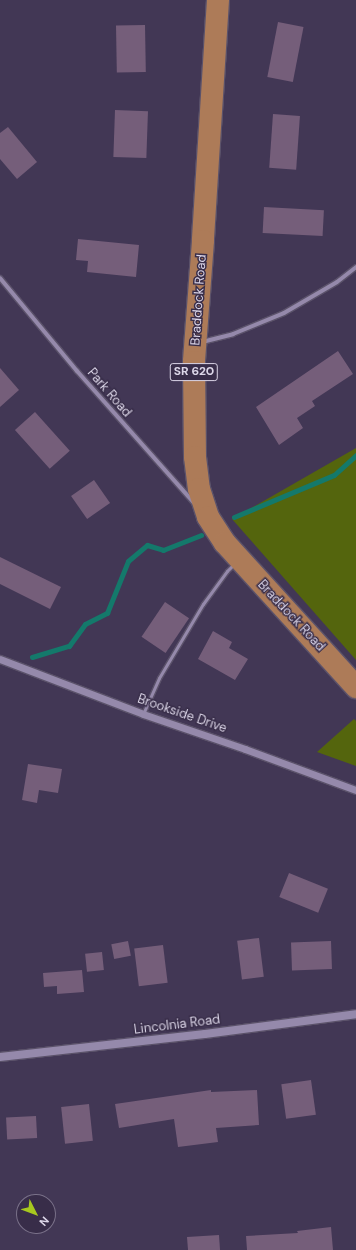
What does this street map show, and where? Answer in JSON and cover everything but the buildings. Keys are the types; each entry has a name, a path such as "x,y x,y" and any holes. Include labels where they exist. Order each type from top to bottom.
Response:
{"main road":[{"name":"Braddock Road","path":"218,0 195,344 195,457 199,489 208,517 225,543 356,687"},
{"name":"Lincolnia Road","path":"0,1057 205,1034 356,1014"}],"street":[{"path":"195,344 233,334 278,316 337,282 356,267"},
{"name":"Park Road","path":"0,278 76,371 158,464 208,517"},
{"name":"Brookside Drive","path":"0,659 143,714 245,749 356,790"}],"lane":[{"path":"143,714 159,678 203,604 227,572 239,559"}],"green space":[{"path":"356,448 356,660 232,519"},
{"path":"354,719 356,721 356,766 317,752"}],"waterway":[{"path":"234,517 334,475 356,455"},
{"path":"32,657 69,646 85,624 107,613 128,561 147,545 163,550 201,535"}]}
